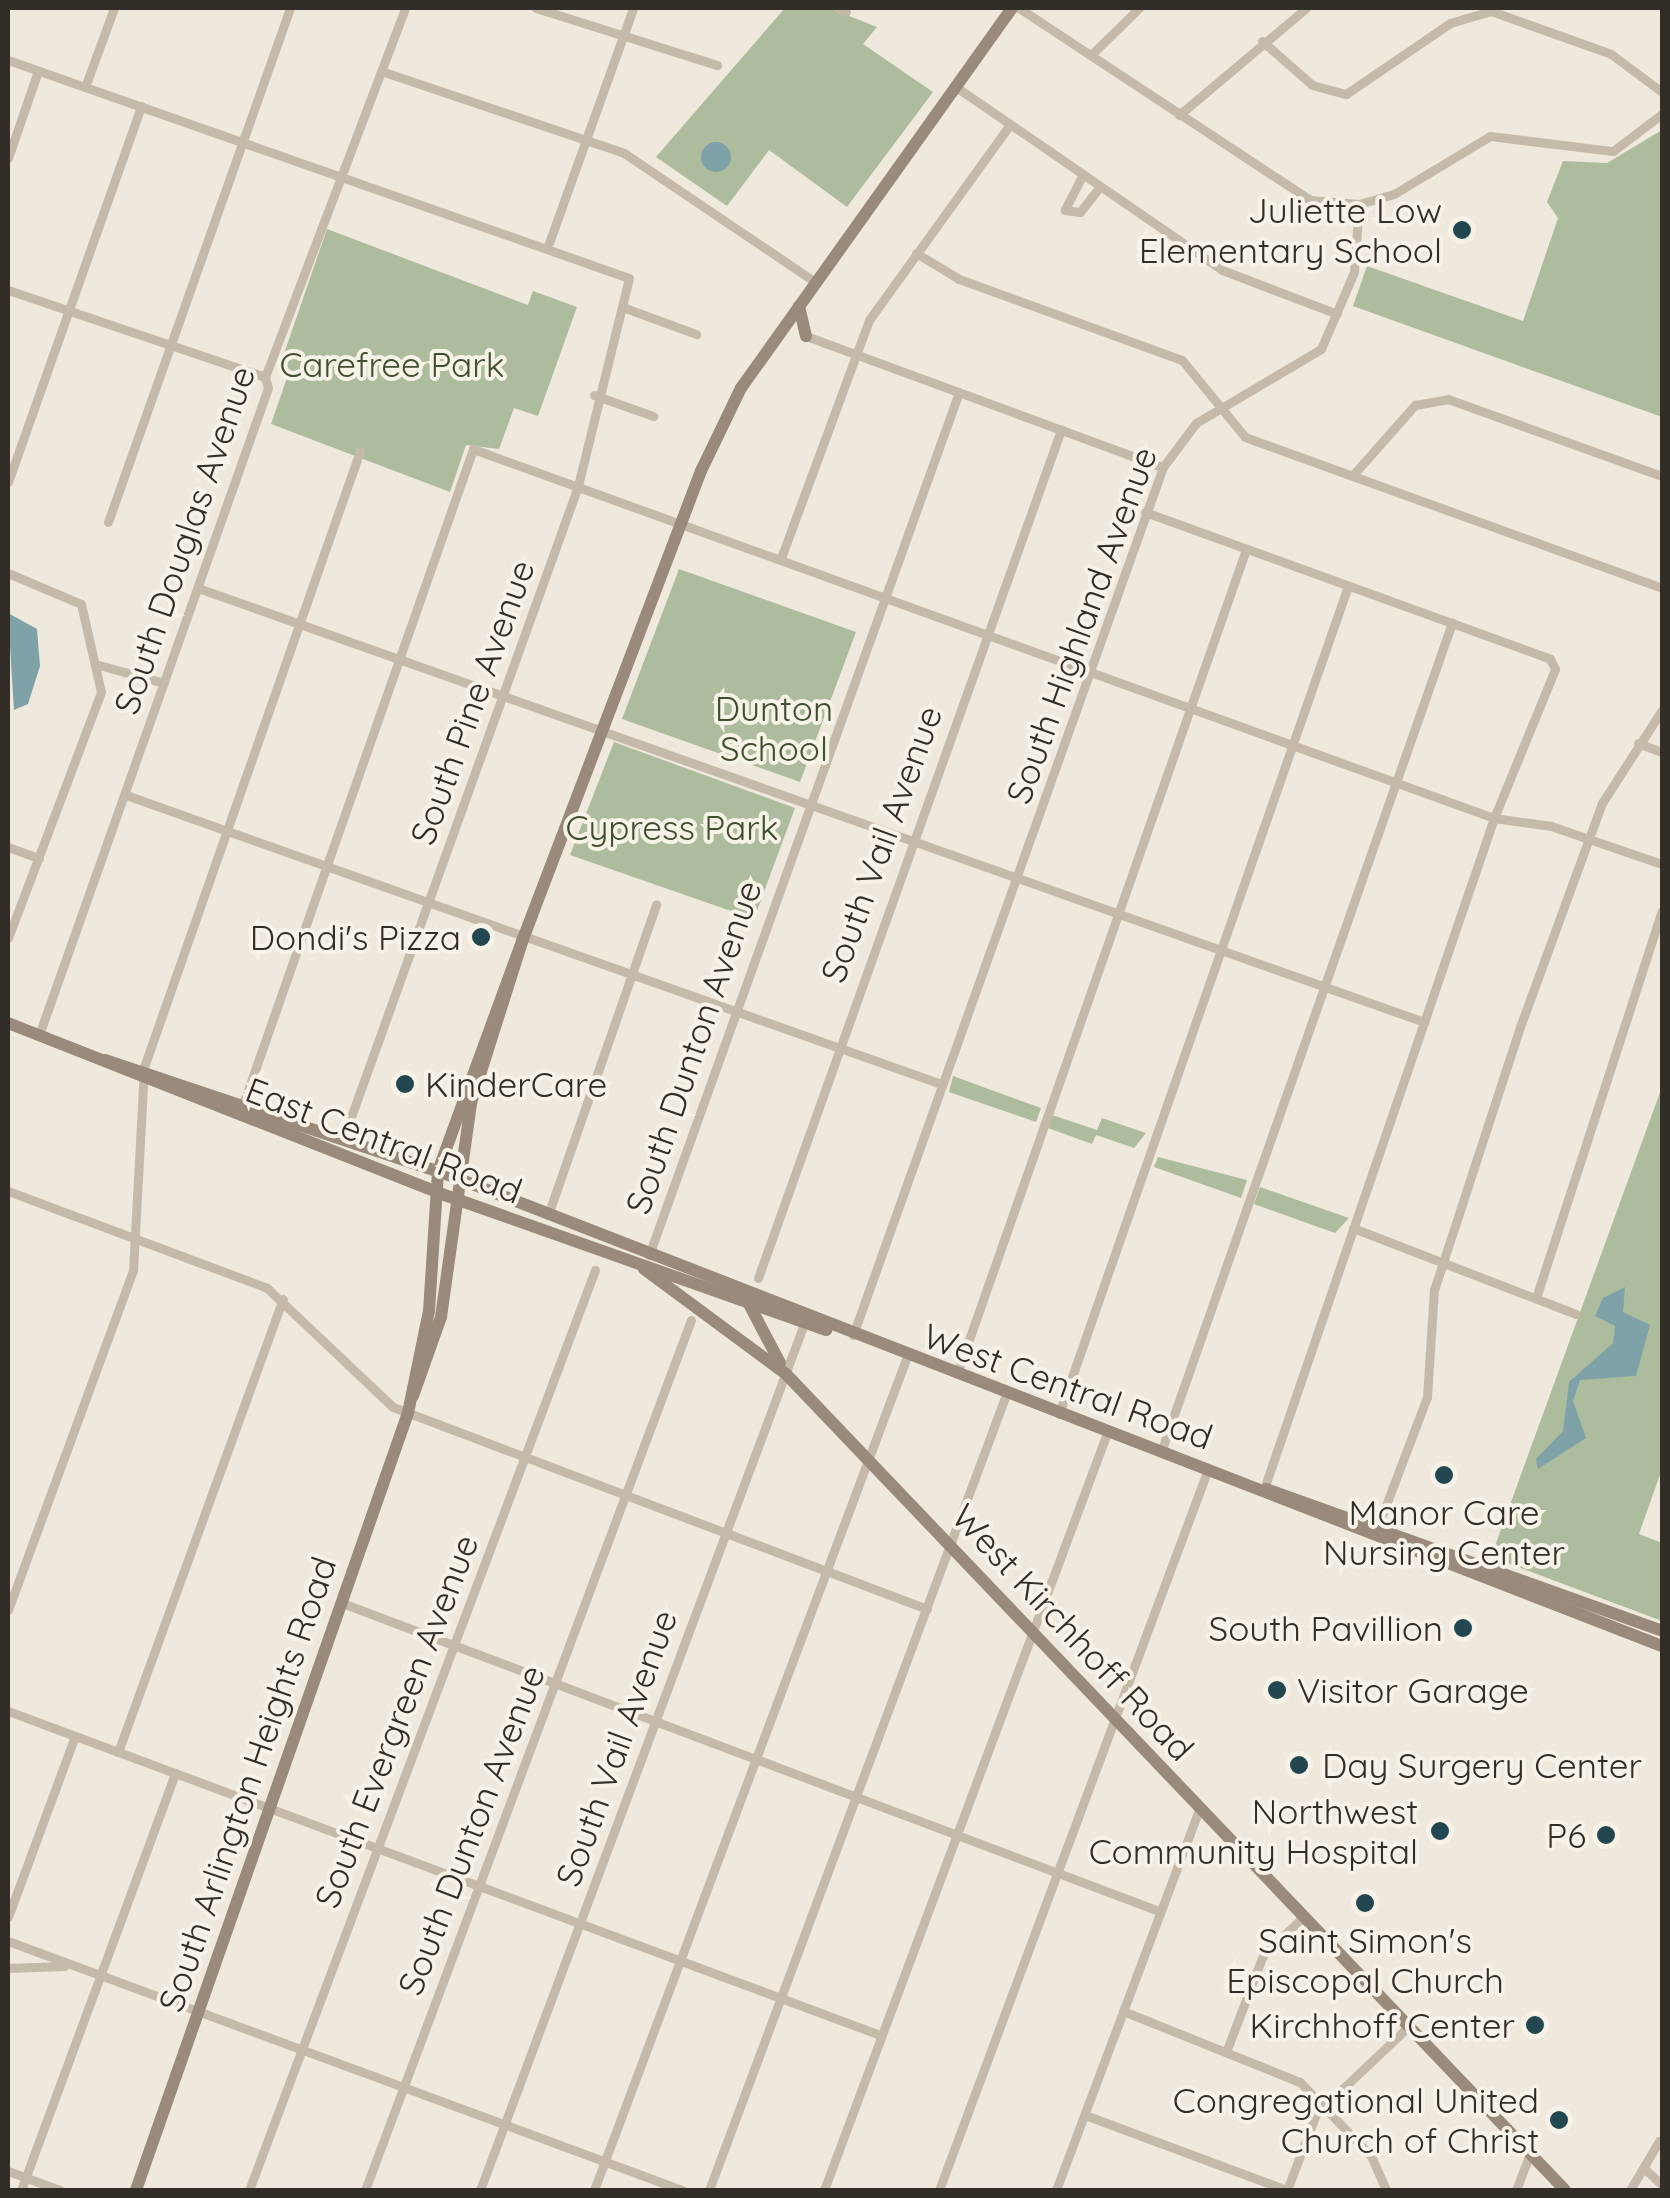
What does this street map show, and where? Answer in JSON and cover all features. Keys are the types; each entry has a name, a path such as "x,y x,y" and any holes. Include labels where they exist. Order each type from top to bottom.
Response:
{"main road":[{"name":"South Arlington Heights Road","path":"413,1396 438,1171 682,522 741,388 1015,8"},
{"path":"777,336 806,336 799,306"},
{"name":"South Arlington Heights Road","path":"136,2190 441,1316 454,1177 524,936"},
{"name":"East Central Road","path":"8,1024 241,1110 436,1192 644,1270"},
{"name":"East Central Road","path":"241,1110 438,1171 650,1254"},
{"name":"West Central Road","path":"650,1254 906,1359 1662,1631"},
{"name":"West Central Road","path":"644,1270 852,1338"},
{"name":"West Kirchhoff Road","path":"644,1270 786,1374 1406,2029 1565,2190"},
{"name":"West Kirchhoff Road","path":"730,1284 750,1306 786,1374"},
{"name":"West Central Road","path":"1264,1489 1662,1646"}],"street":[{"path":"85,87 114,8"},
{"path":"108,522 290,8"},
{"name":"South Douglas Avenue","path":"39,1035 198,588 265,377 405,8"},
{"path":"536,8 717,66"},
{"path":"8,60 550,244 590,140 633,8"},
{"path":"1015,8 1091,54 1291,191 1360,204 1490,136 1593,154 1636,140 1662,114"},
{"path":"1091,54 1139,8"},
{"path":"1179,115 1262,41 1306,8"},
{"path":"1262,41 1312,84 1346,94 1450,24 1491,11 1611,54 1662,92"},
{"path":"8,158 38,71"},
{"path":"382,72 590,140 648,166 816,282"},
{"path":"958,89 1098,189 1222,270 1336,314"},
{"path":"8,482 141,106"},
{"path":"781,558 856,354 916,253 1009,126"},
{"path":"1082,178 1066,210 1080,212 1098,189"},
{"name":"South Highland Avenue","path":"852,1338 1163,467 1186,432 1222,408 1309,363 1336,314 1359,251 1360,204"},
{"name":"South Pine Avenue","path":"343,1139 578,486 594,395 625,308 629,278 550,244"},
{"path":"916,253 1000,294 1182,360 1245,437 1662,588"},
{"path":"8,290 265,377"},
{"path":"625,308 696,334"},
{"path":"806,336 1163,467"},
{"name":"South Dunton Avenue","path":"644,1270 734,1008 959,392"},
{"path":"594,395 654,416"},
{"path":"1353,475 1415,404 1448,399 1662,476"},
{"name":"South Vail Avenue","path":"758,1278 912,838 1061,430"},
{"path":"241,1110 473,450 682,522 1494,818 1588,836 1662,864"},
{"path":"8,1610 137,1240 143,1073 360,451"},
{"path":"1146,512 1550,659 1555,669 1494,818 1264,1489"},
{"path":"956,1377 1246,549"},
{"path":"8,573 81,604 100,665 99,709 8,938"},
{"path":"1059,1414 1290,743 1348,586"},
{"path":"198,588 605,728 1424,1022"},
{"path":"1160,1452 1452,622"},
{"path":"100,665 164,683"},
{"path":"1555,669 1568,666"},
{"path":"1378,1526 1430,1386 1431,1305 1588,836 1638,743 1662,710"},
{"path":"1638,743 1662,752"},
{"path":"126,795 941,1084"},
{"path":"8,847 39,858"},
{"path":"548,1216 656,904"},
{"path":"1536,1298 1662,910"},
{"path":"8,1191 284,1300 408,1412 928,1609"},
{"path":"1352,1228 1576,1314"},
{"name":"South Evergreen Avenue","path":"249,2190 595,1270"},
{"path":"118,1752 284,1300"},
{"name":"South Dunton Avenue","path":"366,2190 691,1320"},
{"name":"South Vail Avenue","path":"480,2190 804,1324"},
{"path":"594,2190 906,1359"},
{"path":"709,2190 1006,1395"},
{"path":"824,2190 1107,1432"},
{"path":"939,2190 1208,1469"},
{"path":"342,1602 1159,1911"},
{"path":"8,1710 880,2035"},
{"path":"8,1917 75,1736"},
{"path":"22,2190 175,1773"},
{"path":"1056,2190 1198,1810"},
{"path":"1226,2052 1263,1956 1301,1919"},
{"path":"8,1941 682,2190"},
{"path":"8,1968 79,1968"},
{"path":"1122,2012 1294,2078 1371,2156 1386,2190"},
{"path":"1085,2115 1287,2190 1324,2107 1406,2029"},
{"path":"1630,2190 1647,2171 1658,2142"},
{"path":"1516,2190 1529,2156"},
{"path":"1647,2171 1662,2185"},
{"path":"8,2172 60,2190"}],"green space":[{"path":"785,8 829,8 877,27 863,44 933,92 847,207 769,150 727,206 656,157"},
{"path":"1662,130 1662,417 1353,306 1367,266 1523,321 1558,218 1547,202 1563,161 1607,163"},
{"name":"Carefree Park","path":"327,229 528,305 533,291 577,307 538,416 514,408 499,449 466,445 450,492 271,424 288,375 278,371"},
{"name":"Dunton School","path":"679,569 856,632 800,782 622,719"},
{"name":"Cypress Park","path":"614,742 795,808 754,919 570,855"},
{"path":"953,1076 1041,1108 1036,1122 949,1092"},
{"path":"1662,1087 1662,1469 1639,1534 1662,1543 1662,1621 1491,1557"},
{"path":"1052,1115 1097,1130 1102,1118 1146,1133 1134,1148 1096,1135 1092,1144 1048,1128"},
{"path":"1158,1157 1247,1180 1241,1198 1154,1167"},
{"path":"1260,1187 1349,1218 1335,1233 1254,1204"}],"water":[{"path":"716,142 727,146 731,157 727,168 716,172 705,168 701,157 705,146"},
{"path":"8,613 37,629 40,666 28,704 14,710"},
{"path":"1625,1287 1623,1312 1650,1325 1636,1376 1580,1380 1573,1401 1586,1438 1538,1469 1536,1459 1563,1431 1569,1382 1613,1343 1615,1326 1595,1316 1603,1298"}],"place":[{"name":"Juliette Low Elementary School","path":"1462,230"},
{"name":"Dondi's Pizza","path":"481,937"},
{"name":"KinderCare","path":"405,1084"},
{"name":"Manor Care Nursing Center","path":"1444,1475"},
{"name":"South Pavillion","path":"1463,1628"},
{"name":"Visitor Garage","path":"1277,1690"},
{"name":"Day Surgery Center","path":"1299,1765"},
{"name":"Northwest Community Hospital","path":"1440,1831"},
{"name":"P6","path":"1606,1835"},
{"name":"Saint Simon's Episcopal Church","path":"1365,1903"},
{"name":"Kirchhoff Center","path":"1535,2025"},
{"name":"Congregational United Church of Christ","path":"1559,2120"}]}
